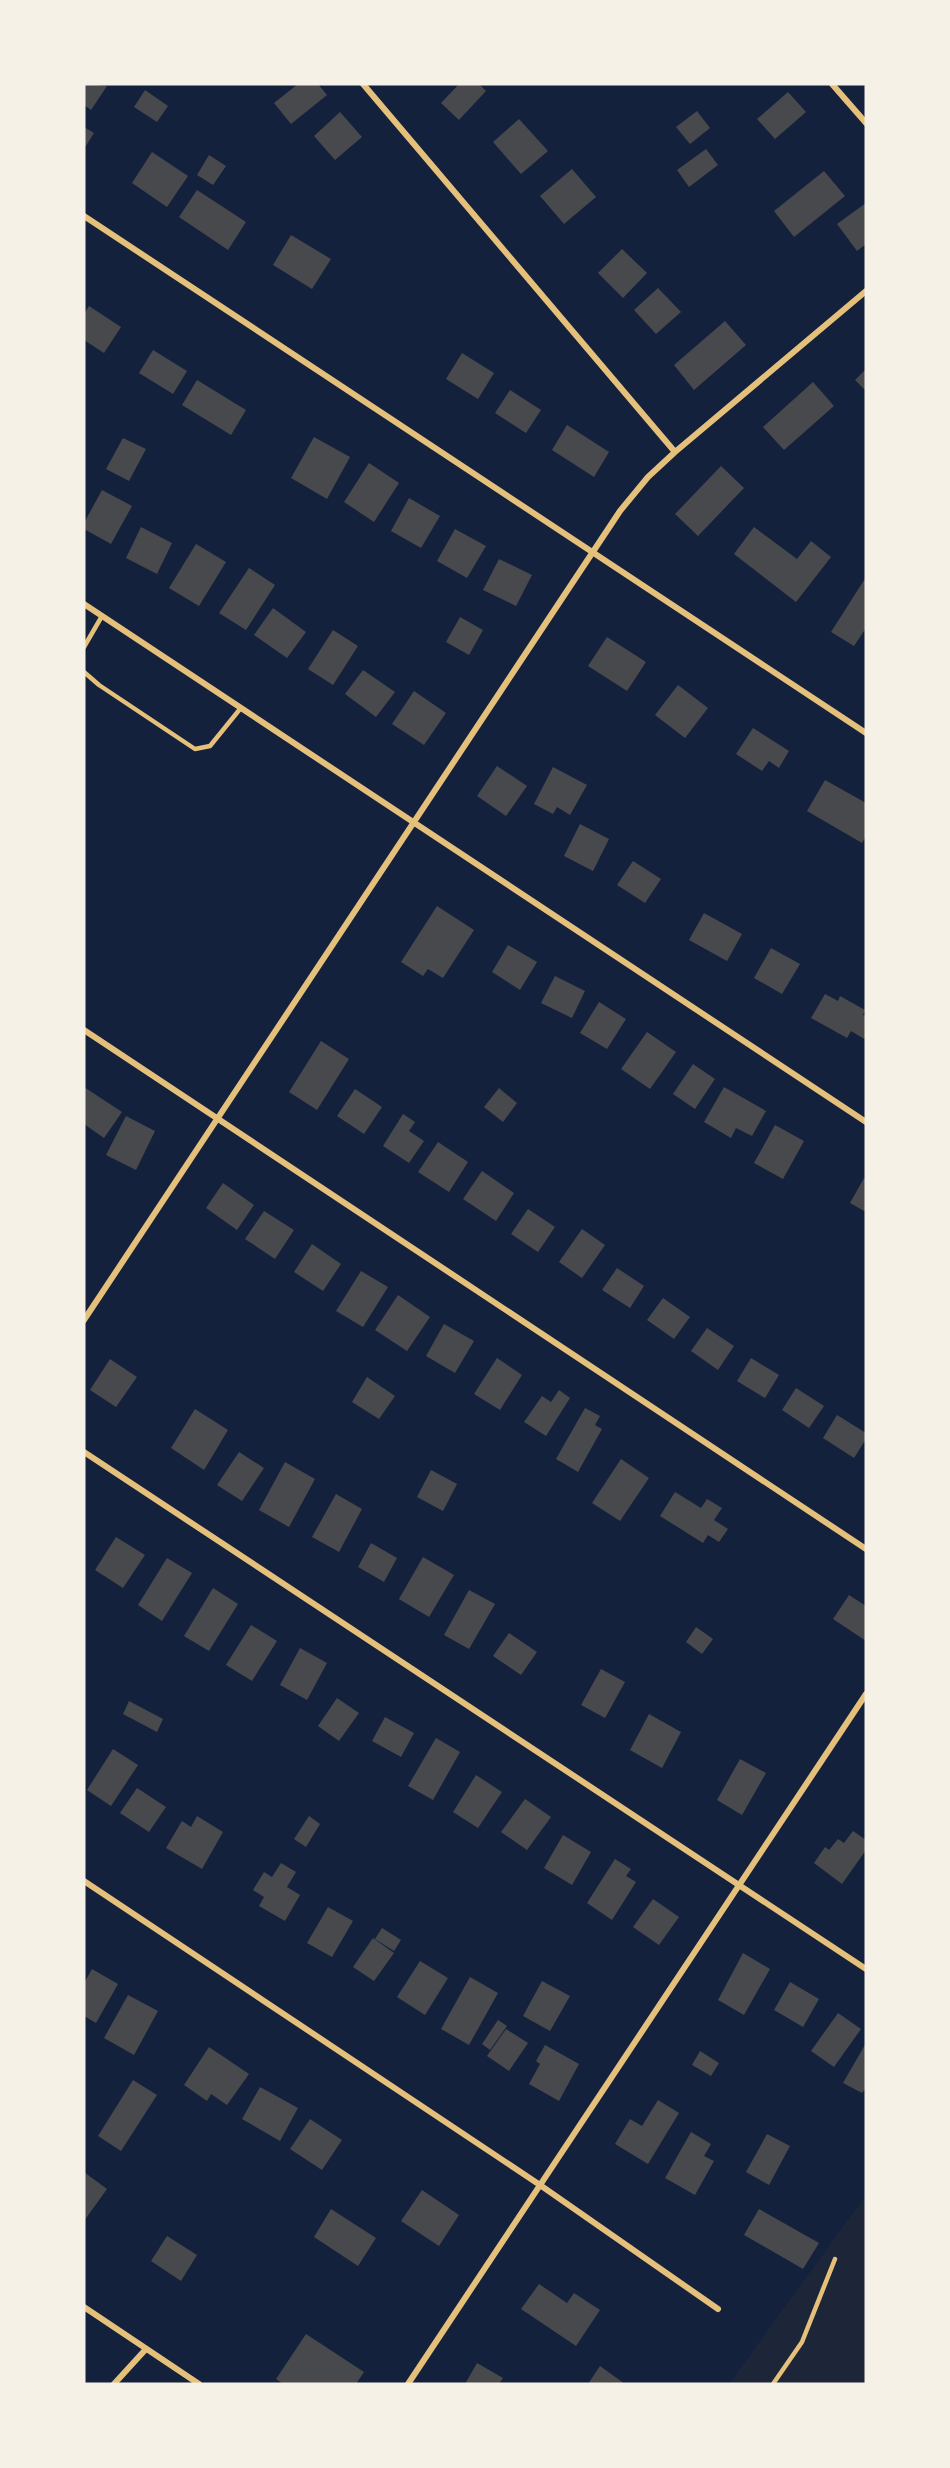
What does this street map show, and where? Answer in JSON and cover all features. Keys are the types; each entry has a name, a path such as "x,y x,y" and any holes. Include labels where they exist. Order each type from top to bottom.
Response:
{"street":[{"path":"363,84 675,452"},
{"path":"832,84 866,123"},
{"path":"84,216 866,733"},
{"path":"84,1320 591,550 620,511 648,477 675,452 866,291"},
{"path":"84,604 866,1122"},
{"path":"84,1030 866,1549"},
{"path":"84,1452 866,1970"},
{"path":"408,2384 866,1694"},
{"path":"84,1881 540,2185 718,2309"},
{"path":"84,2307 199,2384"},
{"path":"114,2384 146,2349"}],"lane":[{"path":"84,647 102,616"},
{"path":"84,672 99,685 195,749 210,746 240,709"},
{"path":"773,2384 802,2342 835,2259"}],"shaded area":[{"path":"866,2195 866,2384 729,2384"}],"building":[{"path":"84,84 107,86 91,110 84,105"},
{"path":"298,84 318,84 327,95 291,124 274,103"},
{"path":"459,84 479,84 486,91 459,120 441,103"},
{"path":"145,90 168,106 157,122 134,107"},
{"path":"788,92 806,112 775,139 757,119"},
{"path":"697,111 710,128 690,144 676,127"},
{"path":"340,112 362,137 335,160 314,136"},
{"path":"519,119 548,151 521,174 493,142"},
{"path":"84,127 94,133 84,149"},
{"path":"706,149 718,165 689,187 677,170"},
{"path":"152,152 188,176 167,207 132,183"},
{"path":"209,155 226,166 213,185 197,175"},
{"path":"572,169 596,197 564,224 540,196"},
{"path":"824,171 845,196 794,237 774,211"},
{"path":"197,190 246,222 228,250 179,217"},
{"path":"866,203 866,244 857,251 837,224"},
{"path":"291,235 331,259 312,289 273,265"},
{"path":"622,249 647,273 623,298 598,273"},
{"path":"658,288 681,312 656,334 634,310"},
{"path":"89,306 121,327 104,353 84,340 84,314"},
{"path":"725,321 746,345 694,390 674,365"},
{"path":"153,350 187,371 173,394 139,373"},
{"path":"462,353 494,373 478,399 446,379"},
{"path":"866,369 866,391 855,380"},
{"path":"197,380 246,410 231,435 182,405"},
{"path":"813,382 834,406 784,450 763,427"},
{"path":"510,390 541,410 526,433 495,413"},
{"path":"567,425 609,452 594,477 552,450"},
{"path":"314,437 350,457 327,499 291,478"},
{"path":"123,438 146,449 129,481 106,469"},
{"path":"369,463 399,483 374,522 344,502"},
{"path":"721,466 744,488 698,536 675,514"},
{"path":"102,490 132,506 111,544 84,529 84,523"},
{"path":"409,498 440,516 421,548 391,531"},
{"path":"141,527 172,543 157,574 126,558"},
{"path":"754,527 797,559 811,541 831,557 796,602 734,554"},
{"path":"455,529 486,546 467,578 437,561"},
{"path":"196,544 226,562 199,606 169,588"},
{"path":"499,559 532,575 516,606 483,590"},
{"path":"249,568 275,585 246,630 219,613"},
{"path":"866,577 866,628 854,646 831,632"},
{"path":"273,608 306,632 287,658 254,635"},
{"path":"460,617 483,630 469,655 446,642"},
{"path":"333,630 358,646 333,685 308,669"},
{"path":"607,637 646,662 627,691 588,666"},
{"path":"363,670 395,692 376,717 345,694"},
{"path":"678,685 708,708 685,738 655,715"},
{"path":"414,691 446,713 424,745 392,724"},
{"path":"753,728 789,751 779,768 769,761 762,771 736,754"},
{"path":"497,766 527,786 506,816 477,796"},
{"path":"553,767 587,785 570,815 557,807 553,814 534,804"},
{"path":"825,780 866,803 866,836 862,843 807,811"},
{"path":"580,824 609,839 593,871 564,856"},
{"path":"633,861 661,879 645,903 617,885"},
{"path":"437,906 474,930 443,978 428,969 423,976 401,962"},
{"path":"704,913 742,934 727,961 689,940"},
{"path":"508,945 537,962 520,990 492,972"},
{"path":"771,948 800,964 782,994 754,978"},
{"path":"555,976 585,991 572,1018 541,1003"},
{"path":"825,994 838,1001 840,996 865,1010 863,1015 866,1017 866,1040 851,1031 847,1038 811,1018"},
{"path":"599,1002 626,1019 607,1049 580,1033"},
{"path":"647,1032 676,1052 650,1089 621,1069"},
{"path":"321,1041 349,1059 317,1110 289,1092"},
{"path":"693,1064 715,1079 695,1109 673,1094"},
{"path":"84,1087 122,1112 104,1138 84,1124"},
{"path":"724,1087 766,1111 752,1136 736,1128 731,1138 704,1122"},
{"path":"499,1088 517,1103 503,1122 484,1107"},
{"path":"355,1089 382,1107 364,1134 337,1116"},
{"path":"403,1114 415,1122 409,1131 424,1141 409,1163 383,1146"},
{"path":"126,1116 155,1131 136,1170 106,1155"},
{"path":"775,1125 804,1141 783,1179 754,1163"},
{"path":"438,1142 468,1162 449,1192 418,1172"},
{"path":"482,1171 514,1193 496,1221 463,1199"},
{"path":"864,1178 866,1179 866,1212 850,1203"},
{"path":"223,1183 254,1205 237,1230 206,1208"},
{"path":"528,1209 555,1227 538,1252 511,1234"},
{"path":"264,1211 294,1230 275,1259 245,1239"},
{"path":"582,1229 605,1245 582,1278 559,1262"},
{"path":"312,1244 341,1264 323,1291 294,1272"},
{"path":"617,1268 644,1286 630,1308 602,1290"},
{"path":"361,1271 388,1287 363,1327 336,1311"},
{"path":"398,1295 430,1317 407,1351 375,1330"},
{"path":"663,1298 690,1317 674,1339 647,1320"},
{"path":"444,1324 474,1341 455,1373 426,1356"},
{"path":"707,1328 734,1346 718,1370 691,1351"},
{"path":"497,1358 522,1375 500,1410 474,1394"},
{"path":"751,1358 779,1375 765,1398 737,1381"},
{"path":"110,1359 137,1377 116,1407 90,1390"},
{"path":"367,1377 395,1396 379,1419 352,1402"},
{"path":"796,1388 824,1406 809,1428 782,1410"},
{"path":"559,1390 570,1398 546,1436 524,1422 542,1396 551,1402"},
{"path":"585,1408 600,1416 595,1425 602,1429 578,1472 556,1459"},
{"path":"195,1409 228,1430 204,1470 171,1448"},
{"path":"837,1415 866,1433 866,1439 854,1458 823,1438"},
{"path":"239,1452 264,1468 242,1501 217,1485"},
{"path":"621,1459 649,1478 620,1521 592,1503"},
{"path":"285,1462 315,1479 289,1527 259,1510"},
{"path":"431,1470 457,1484 443,1511 417,1497"},
{"path":"675,1492 701,1508 707,1499 722,1508 714,1520 728,1529 719,1542 708,1535 703,1543 660,1516"},
{"path":"336,1494 362,1509 339,1552 312,1537"},
{"path":"116,1537 145,1555 123,1588 95,1570"},
{"path":"371,1543 397,1558 384,1582 358,1567"},
{"path":"423,1557 454,1575 429,1617 399,1599"},
{"path":"167,1558 192,1573 162,1621 138,1605"},
{"path":"213,1588 238,1604 209,1651 184,1636"},
{"path":"469,1590 495,1604 469,1649 444,1635"},
{"path":"849,1595 866,1606 866,1641 833,1619"},
{"path":"251,1625 277,1641 252,1681 226,1665"},
{"path":"696,1627 713,1639 702,1654 686,1642"},
{"path":"509,1633 537,1652 521,1675 493,1656"},
{"path":"300,1648 327,1663 307,1700 280,1685"},
{"path":"601,1669 625,1682 605,1718 581,1705"},
{"path":"337,1698 359,1713 339,1741 318,1726"},
{"path":"129,1701 163,1719 157,1732 123,1714"},
{"path":"649,1714 681,1732 662,1768 630,1750"},
{"path":"385,1717 414,1733 401,1757 372,1741"},
{"path":"436,1738 460,1752 433,1800 408,1786"},
{"path":"113,1749 138,1765 111,1806 87,1790"},
{"path":"740,1759 766,1773 742,1815 717,1800"},
{"path":"476,1775 502,1792 478,1828 453,1812"},
{"path":"137,1788 166,1807 149,1832 120,1813"},
{"path":"525,1799 551,1817 527,1850 501,1832"},
{"path":"197,1816 223,1832 202,1869 166,1848 182,1821 191,1827"},
{"path":"309,1816 320,1824 306,1847 294,1839"},
{"path":"853,1831 866,1840 866,1850 842,1884 814,1863 825,1847 829,1850 838,1839 844,1843"},
{"path":"563,1835 591,1852 572,1885 544,1868"},
{"path":"615,1859 631,1869 626,1876 636,1882 612,1920 587,1903"},
{"path":"281,1863 296,1872 287,1887 300,1895 285,1921 259,1906 264,1897 253,1890 264,1872 272,1877"},
{"path":"653,1899 679,1917 659,1945 633,1927"},
{"path":"328,1907 353,1921 332,1957 307,1943"},
{"path":"382,1928 401,1940 394,1951 375,1939"},
{"path":"373,1938 394,1953 374,1981 353,1967"},
{"path":"743,1953 770,1969 744,2015 718,2000"},
{"path":"420,1961 448,1978 425,2015 397,1997"},
{"path":"92,1969 118,1984 96,2023 84,2016 84,1983"},
{"path":"470,1977 498,1993 469,2045 441,2029"},
{"path":"542,1981 570,1996 550,2031 523,2016"},
{"path":"790,1982 819,1999 803,2027 774,2010"},
{"path":"128,1995 158,2011 134,2055 104,2038"},
{"path":"838,2013 861,2029 834,2067 811,2051"},
{"path":"498,2020 507,2026 490,2050 482,2044"},
{"path":"506,2029 528,2043 509,2071 487,2056"},
{"path":"866,2043 866,2088 862,2093 843,2083"},
{"path":"545,2045 579,2064 559,2101 529,2084 540,2064 536,2061"},
{"path":"209,2047 249,2074 227,2105 211,2094 207,2101 184,2085"},
{"path":"700,2051 719,2063 711,2076 692,2065"},
{"path":"133,2080 157,2095 121,2151 98,2136"},
{"path":"260,2087 298,2108 280,2141 242,2119"},
{"path":"658,2100 679,2113 648,2164 615,2144 630,2119 642,2126"},
{"path":"310,2119 342,2140 322,2170 290,2149"},
{"path":"691,2132 711,2144 704,2156 714,2161 695,2195 665,2178"},
{"path":"767,2134 790,2146 769,2185 746,2172"},
{"path":"84,2172 107,2189 84,2221"},
{"path":"422,2190 459,2215 439,2246 401,2221"},
{"path":"331,2209 376,2238 358,2266 314,2237"},
{"path":"759,2209 819,2243 803,2269 744,2235"},
{"path":"167,2236 197,2255 181,2281 151,2261"},
{"path":"539,2284 567,2303 574,2293 600,2310 576,2346 521,2309"},
{"path":"306,2334 364,2372 356,2384 283,2384 276,2379"},
{"path":"477,2363 503,2378 499,2384 465,2384"},
{"path":"600,2366 625,2384 588,2384"}]}
